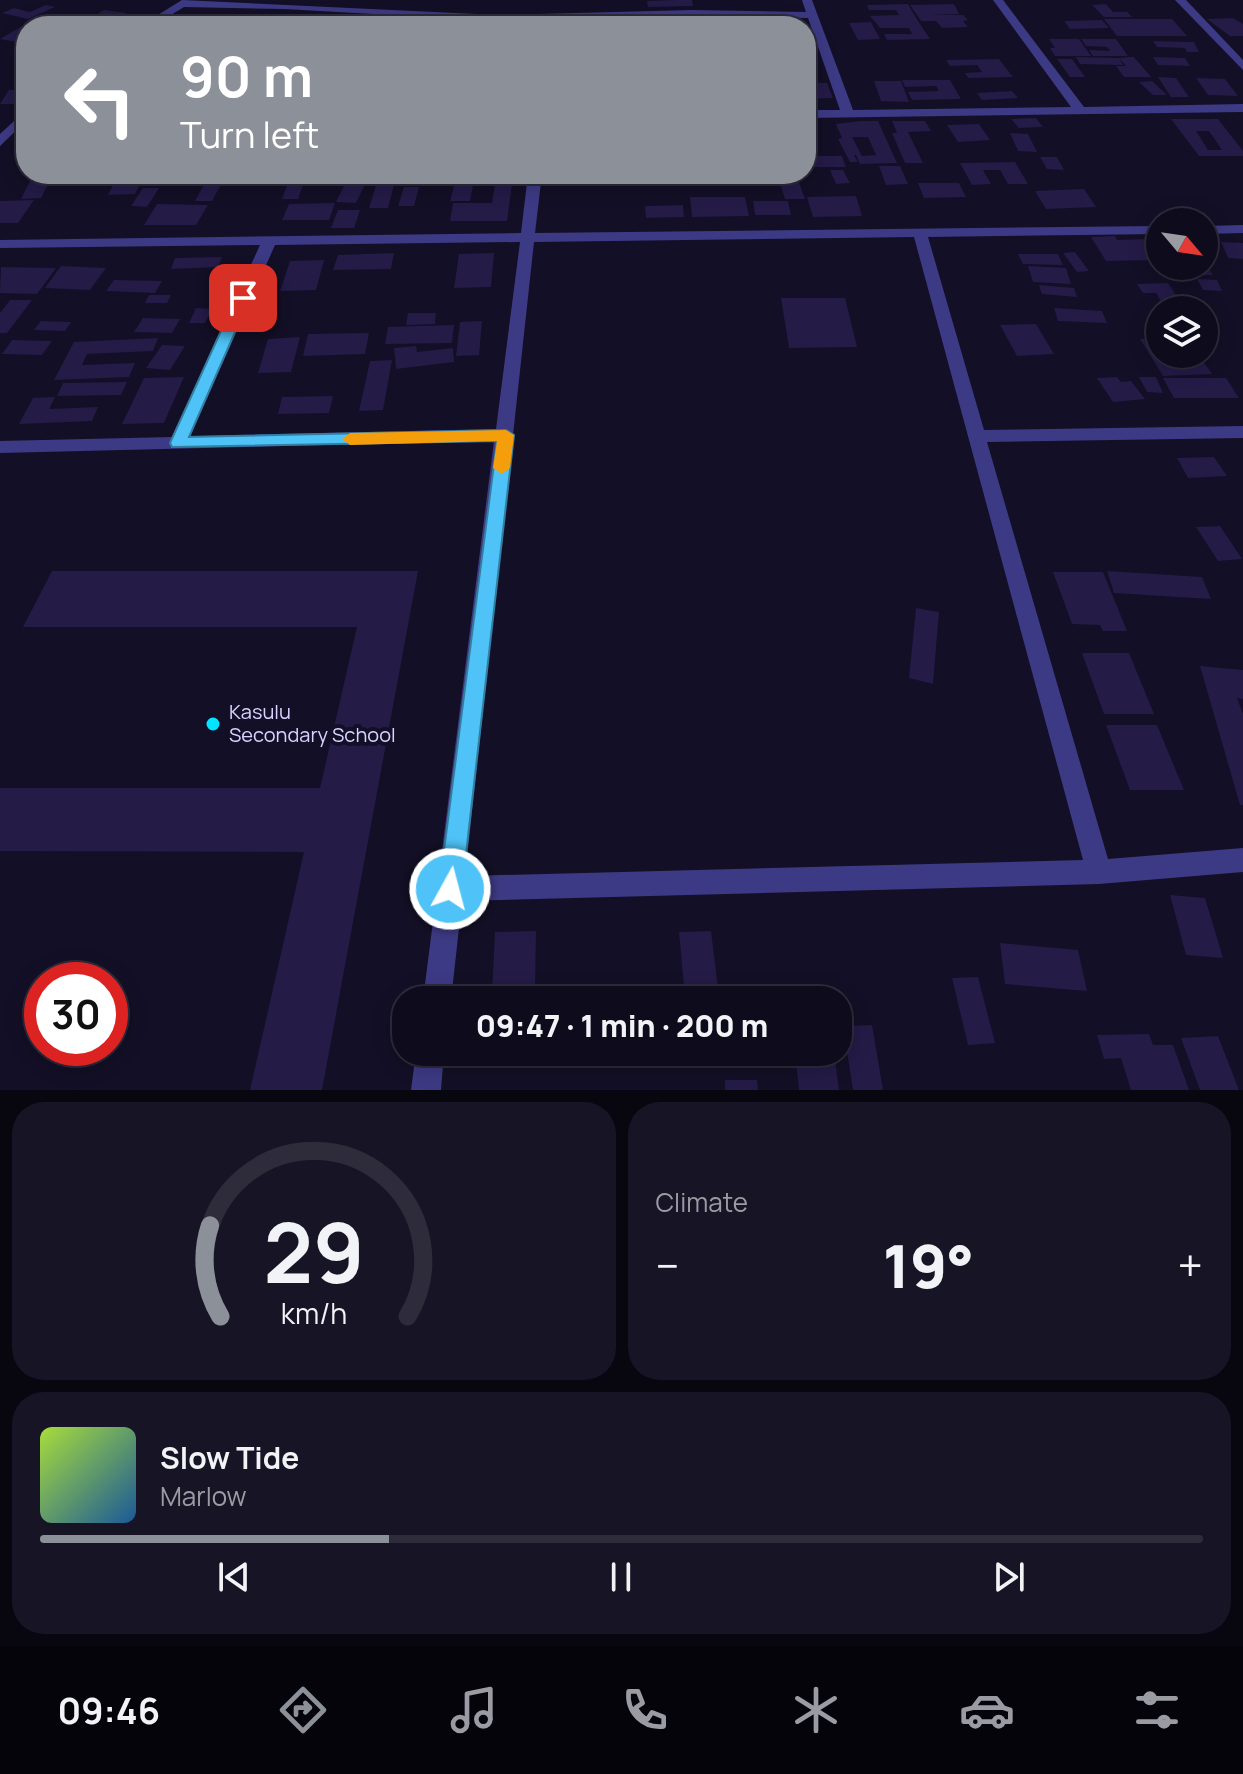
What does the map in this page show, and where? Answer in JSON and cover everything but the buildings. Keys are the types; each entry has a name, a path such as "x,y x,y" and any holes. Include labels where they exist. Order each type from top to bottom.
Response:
{"street":[{"path":"576,16 692,13 813,15 807,0"},
{"path":"998,0 1080,110"},
{"path":"1180,0 1243,67"},
{"path":"162,16 186,2 462,16"},
{"path":"816,23 848,114"},
{"path":"816,114 1243,108"},
{"path":"0,142 16,125"},
{"path":"439,986 534,184"},
{"path":"1218,230 1243,229"},
{"path":"0,244 1146,230"},
{"path":"920,234 1099,872"},
{"path":"178,443 269,241"},
{"path":"976,436 1243,432"},
{"path":"0,447 506,435"},
{"path":"450,889 1099,872 1243,860"},
{"path":"426,1090 429,1066"}],"slow traffic":[{"path":"350,439 506,435 502,468"}],"place":[{"name":"Kasulu Secondary School","path":"213,724"}],"route":[{"path":"243,298 178,443 506,435 450,889"}]}
